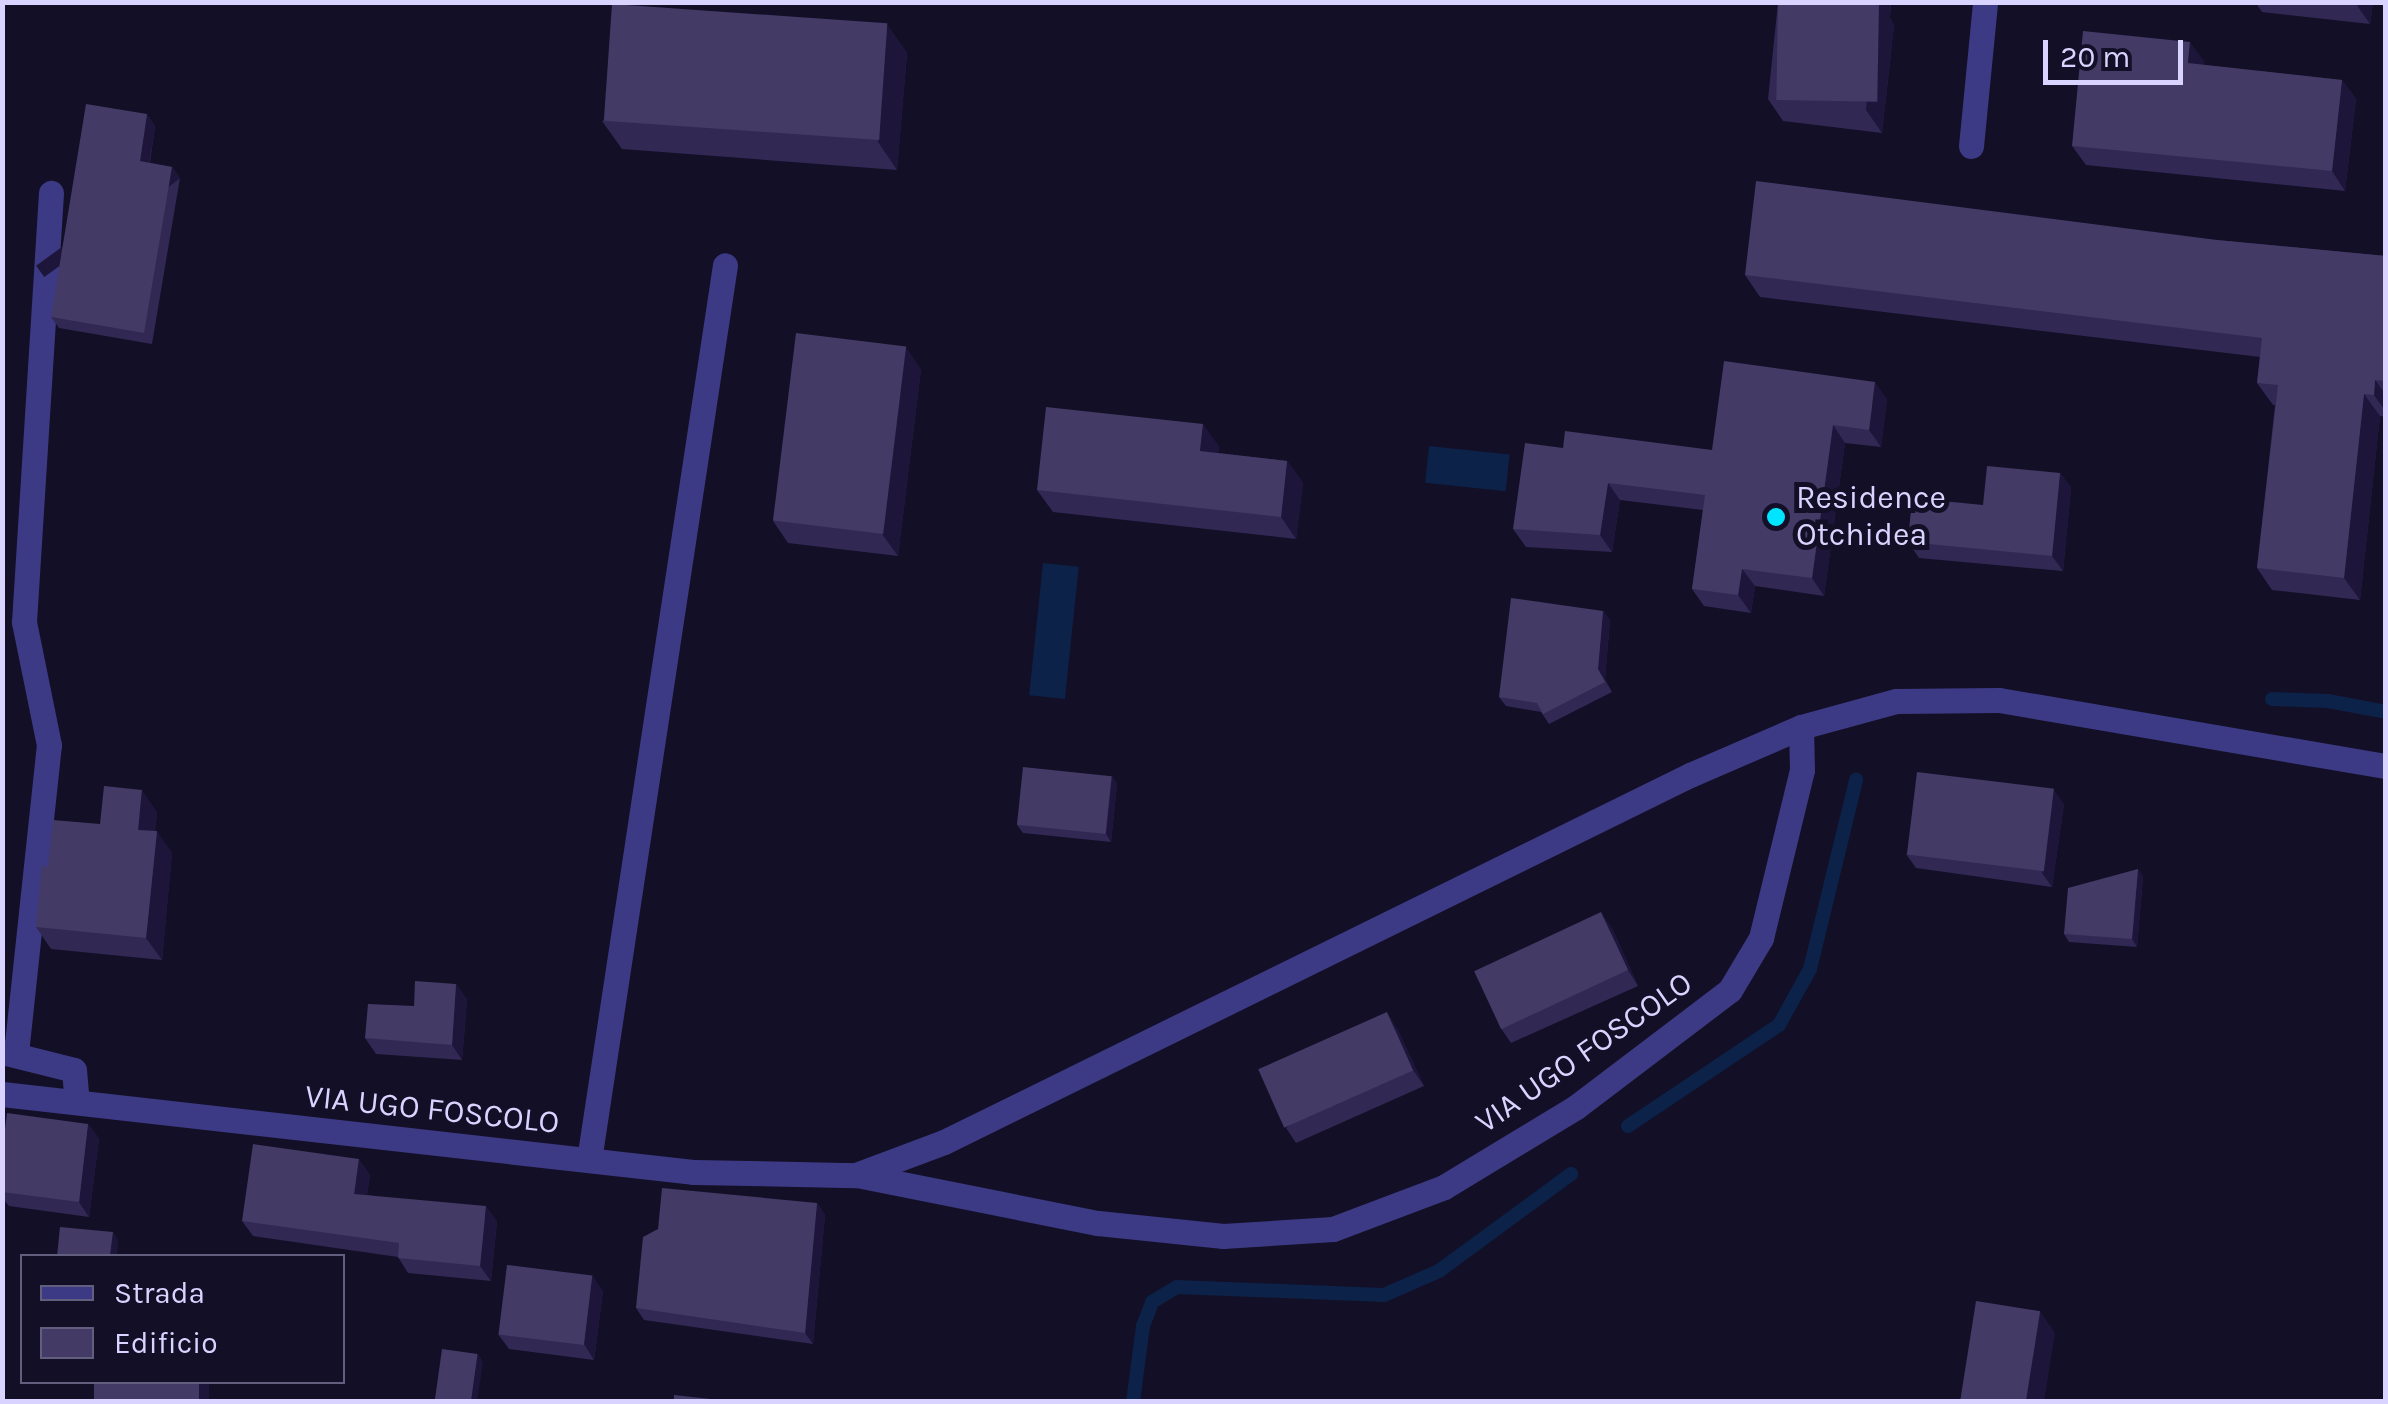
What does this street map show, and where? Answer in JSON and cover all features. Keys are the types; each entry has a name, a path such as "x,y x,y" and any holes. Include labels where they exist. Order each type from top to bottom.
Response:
{"street":[{"path":"1971,146 1984,2"},
{"path":"51,193 24,622 49,745 9,1052 74,1070 77,1102"},
{"path":"589,1160 725,265"},
{"name":"VIA UGO FOSCOLO","path":"856,1175 944,1142 1690,774 1801,726 1896,702 1999,700 2386,766"},
{"name":"VIA UGO FOSCOLO","path":"2,1094 693,1172 856,1175 1098,1223 1224,1236 1334,1229 1444,1187 1576,1107 1730,990 1761,938 1802,770 1801,726"}],"water":[{"path":"1429,446 1510,454 1506,491 1425,483"},
{"path":"1043,563 1079,567 1065,699 1029,695"}],"building":[{"path":"1778,2 1879,4 1877,102 1776,100"},
{"path":"612,4 887,23 879,140 604,121"},
{"path":"2083,31 2190,42 2188,63 2342,80 2332,171 2072,146"},
{"path":"86,104 147,114 140,161 172,167 144,333 51,317"},
{"path":"1756,181 2217,240 2386,256 2386,381 2375,380 2374,395 2364,394 2344,578 2257,568 2278,385 2257,383 2262,338 1745,275"},
{"path":"796,333 906,347 883,534 773,521"},
{"path":"1724,361 1875,382 1869,430 1833,425 1812,578 1742,569 1738,595 1692,589 1705,495 1608,483 1600,535 1513,529 1525,443 1563,448 1565,431 1712,450"},
{"path":"1046,407 1203,424 1200,451 1287,461 1281,517 1037,490"},
{"path":"1987,466 2060,473 2052,556 1908,542 1912,498 1983,505"},
{"path":"1511,598 1603,611 1598,669 1605,682 1543,714 1537,703 1499,697"},
{"path":"1023,767 1112,776 1105,834 1017,825"},
{"path":"1917,772 2054,789 2044,871 1907,854"},
{"path":"104,786 142,790 138,830 157,831 146,938 36,927 42,866 48,867 53,820 100,824"},
{"path":"2138,869 2132,939 2064,934 2068,888"},
{"path":"1601,912 1628,970 1501,1029 1474,971"},
{"path":"415,981 456,984 452,1045 365,1038 368,1004 414,1006"},
{"path":"1387,1012 1413,1070 1284,1128 1258,1069"},
{"path":"7,1113 88,1124 79,1202 2,1192"},
{"path":"253,1144 359,1159 354,1194 486,1206 480,1266 398,1258 399,1243 242,1221"},
{"path":"662,1188 817,1203 805,1333 636,1308 643,1237 658,1229"},
{"path":"60,1227 113,1232 110,1254 57,1254"},
{"path":"507,1265 592,1275 584,1345 498,1334"},
{"path":"1976,1301 2040,1311 2026,1402 1960,1402"},
{"path":"442,1349 478,1354 471,1402 435,1402"},
{"path":"94,1384 199,1384 199,1402 94,1402"},
{"path":"674,1395 729,1401 674,1402"}],"waterway":[{"path":"2272,699 2328,701 2386,712"},
{"path":"1628,1126 1779,1025 1810,969 1856,780"},
{"path":"1133,1402 1143,1326 1152,1302 1177,1287 1384,1295 1439,1271 1571,1174"}],"place":[{"name":"Residence Otchidea","path":"1776,517"}]}
